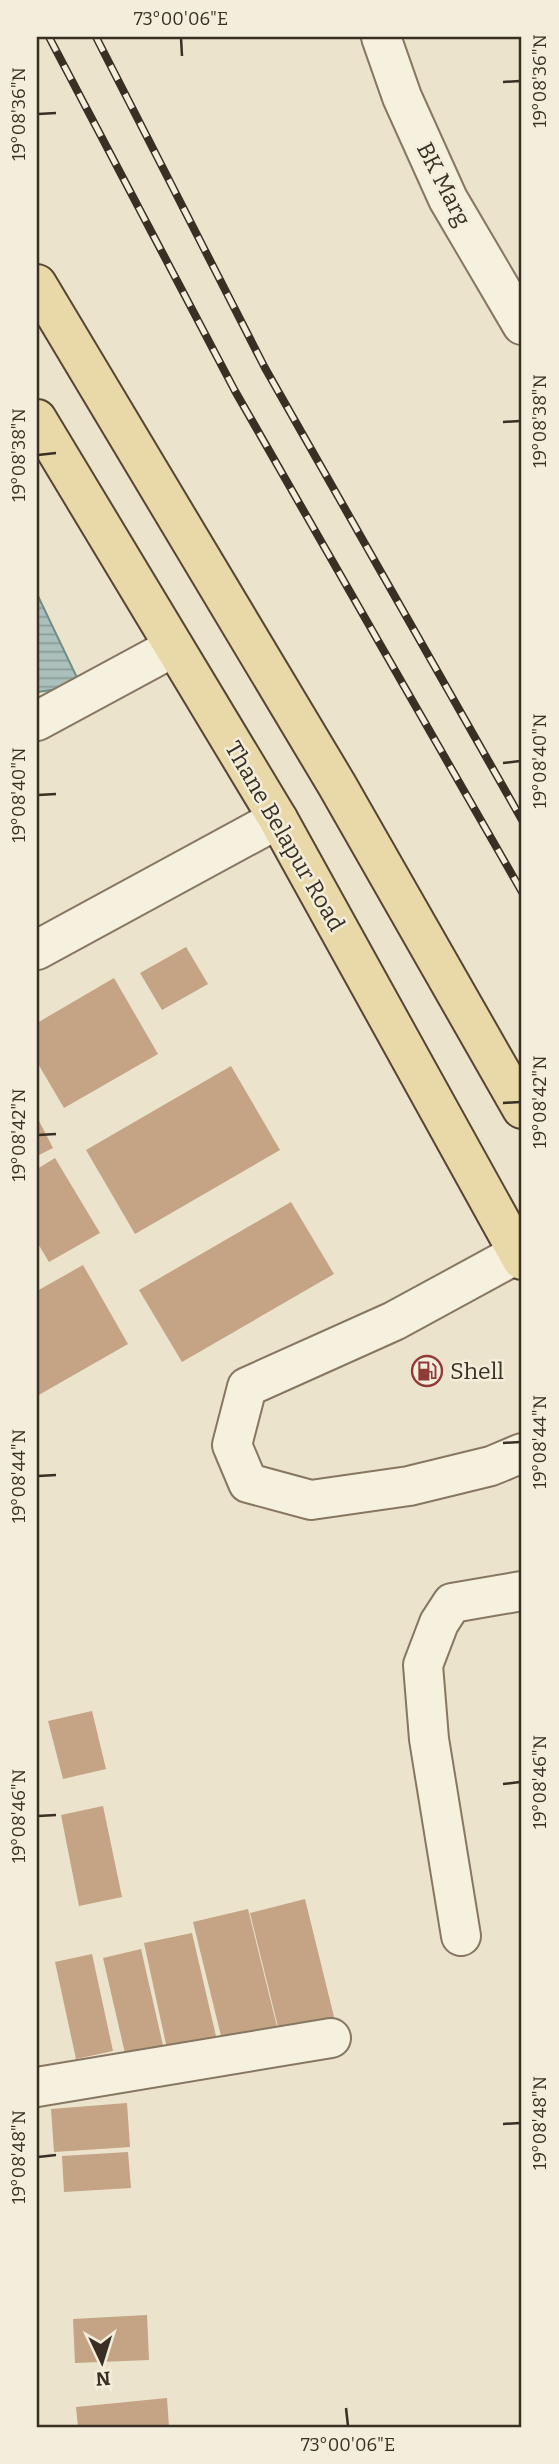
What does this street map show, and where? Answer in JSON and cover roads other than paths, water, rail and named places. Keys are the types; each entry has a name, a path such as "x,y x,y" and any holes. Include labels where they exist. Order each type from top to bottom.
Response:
{"main road":[{"path":"37,284 337,785 522,1109"},
{"name":"Thane Belapur Road","path":"37,419 278,819 520,1256"}],"street":[{"name":"BK Marg","path":"381,37 402,97 448,199 522,325"},
{"path":"37,721 174,647"},
{"path":"37,950 278,819"},
{"path":"520,1256 394,1321 247,1387 232,1445 248,1483 311,1500 409,1486 491,1466 522,1453"},
{"path":"461,1936 429,1739 423,1665 439,1623 452,1603 522,1591"},
{"path":"37,2087 331,2038"}],"water":[{"path":"37,594 81,686 37,692"}],"railway":[{"path":"49,37 235,391 522,892"},
{"path":"96,37 265,368 522,820"}],"place":[{"name":"Shell","path":"427,1371"}]}
